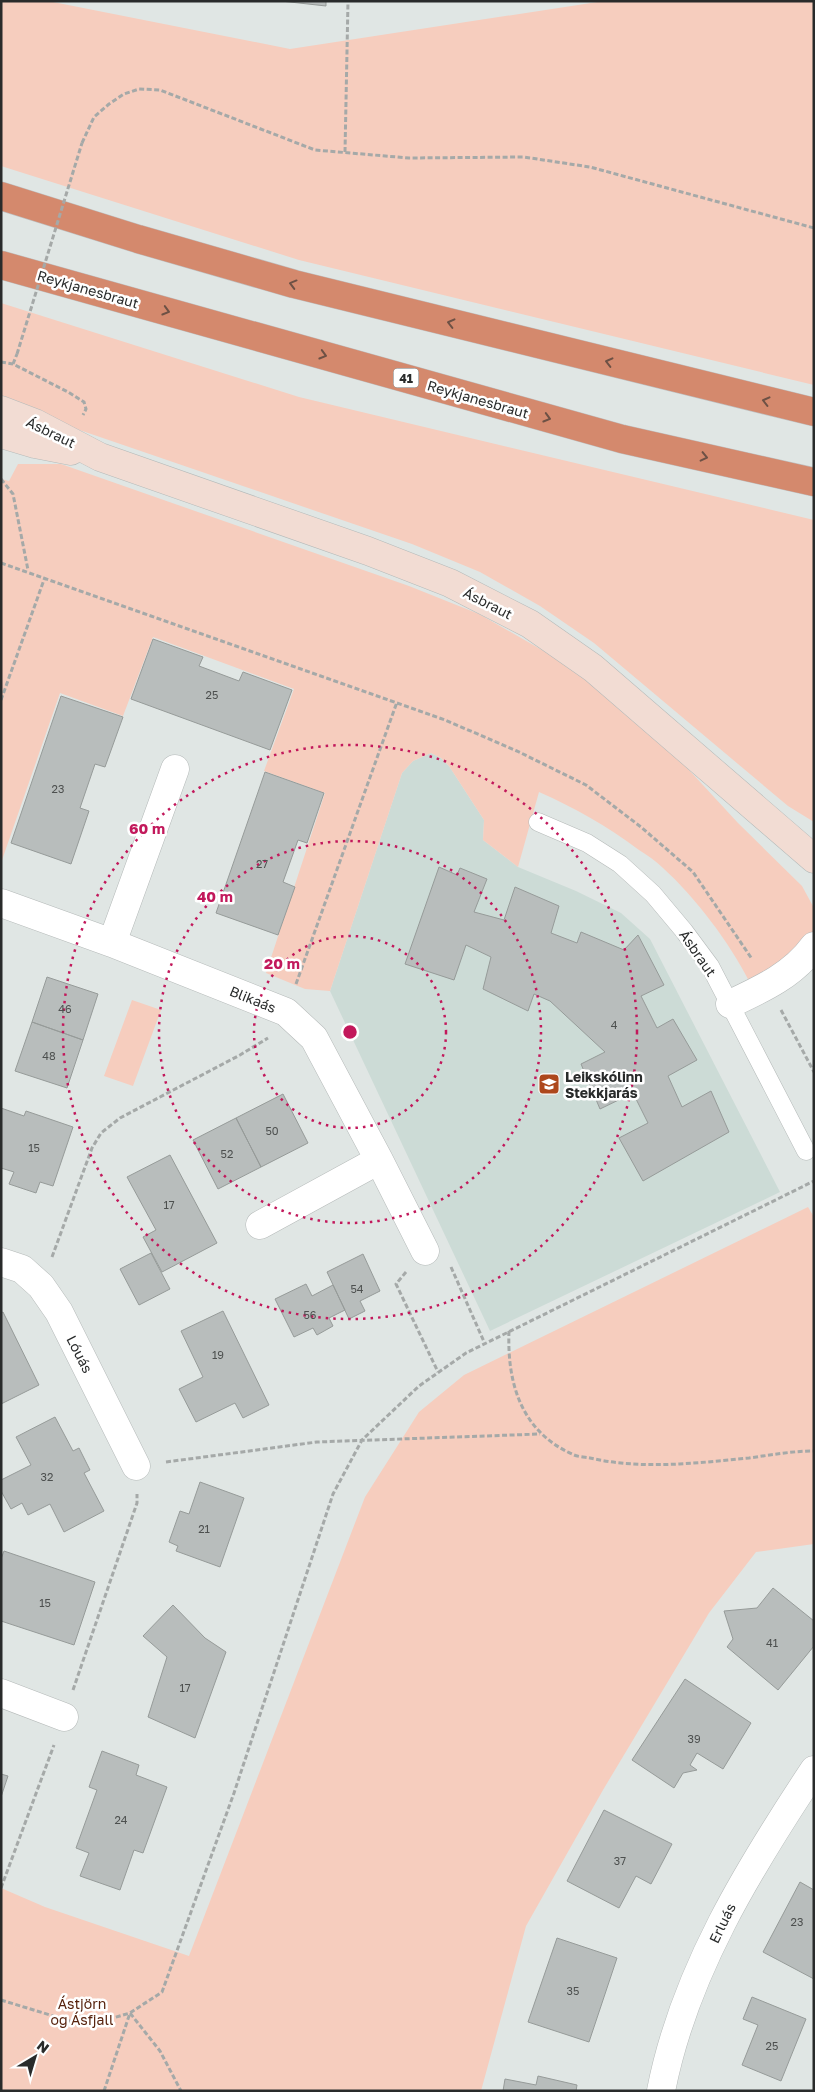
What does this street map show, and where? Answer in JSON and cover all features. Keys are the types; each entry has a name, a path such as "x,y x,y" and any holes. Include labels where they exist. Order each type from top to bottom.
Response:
{"highway":[{"path":"1,196 138,239 294,284 814,412"},
{"name":"Reykjanesbraut","path":"1,265 622,439 814,482"}],"street":[{"name":"Ásbraut","path":"1,410 35,423 100,456 368,551 450,583 530,624 593,668 814,859"},
{"name":"Ásbraut","path":"1,434 35,444 100,456"},
{"path":"112,943 175,769"},
{"name":"Blikaás","path":"1,904 112,943 286,1012 314,1038 425,1251"},
{"path":"730,1004 768,986 803,961 814,946"},
{"path":"260,1225 379,1160"},
{"name":"Lóuás","path":"1,1262 22,1269 42,1286 59,1312 136,1466"},
{"path":"1,1693 64,1717"},
{"name":"Erluás","path":"661,2091 691,1990 718,1932 743,1882 775,1828 814,1770"}],"lane":[{"name":"Ásbraut","path":"538,822 587,843 620,864 652,894 684,931 710,966 806,1151"}],"path":[{"path":"344,152 348,1"},
{"path":"1,362 13,364 17,354 82,143 94,117 124,94 139,89 160,90 184,98 315,150 409,158 524,157 590,167 814,228"},
{"path":"1,479 13,494 28,570"},
{"path":"1,562 28,570 444,720 517,751 586,784 641,827 693,872 746,949 814,1072"},
{"path":"1,700 45,577"},
{"path":"1,2000 86,2026 130,2013 162,1992 234,1793 334,1494 362,1440 419,1386 466,1352 814,1181"},
{"path":"438,1372 396,1284 425,1251 447,1259 485,1344"},
{"path":"509,1330 508,1360 513,1384 523,1411 540,1434 573,1454 609,1463 651,1465 814,1451"},
{"path":"1,1888 64,1717 137,1503 136,1466 317,1442 540,1434"},
{"path":"104,2091 130,2013"},
{"path":"130,2013 160,2051 181,2091"}],"shaded area":[{"name":"Leikskólinn Stekkjarás","path":"431,753 441,758 449,766 484,820 483,840 518,867 576,891 621,913 650,939 780,1192 490,1331 330,991 402,773 413,761"}],"green space":[{"path":"1,1 48,1 290,49 604,1 814,1 814,385 299,260 1,166"},
{"path":"1,303 299,397 814,520 814,822 788,806 594,643 540,606 480,572 412,544 59,423 1,399"},
{"path":"18,464 61,464 409,586 479,614 549,654 603,691 666,745 738,823 802,886 814,908 814,933 802,951 749,981 722,936 699,906 651,858 590,818 539,792 518,867 483,840 484,820 449,766 441,758 431,753 413,761 402,773 330,991 305,989 266,973 325,793 264,771 294,689 153,637 123,716 60,693 1,863 1,479 9,481"},
{"path":"132,1000 161,1010 133,1086 104,1076"},
{"name":"Ástjörn og Ásfjall","path":"808,1207 814,1217 814,1544 756,1552 709,1613 603,1790 526,1926 481,2091 1,2091 1,1888 45,1907 189,1956 365,1497 419,1412 464,1375"}],"building":[{"path":"281,1 326,1 326,6"},
{"path":"153,639 203,657 199,666 239,681 243,672 292,690 270,750 131,699"},
{"path":"61,696 123,717 105,767 95,764 80,808 89,811 71,864 11,843"},
{"path":"265,772 324,793 307,843 298,840 283,882 295,887 278,935 216,913"},
{"path":"439,867 457,875 460,868 487,879 474,912 504,920 515,887 559,906 551,933 577,943 581,932 624,950 638,935 664,985 641,996 657,1028 673,1019 697,1060 668,1076 682,1107 711,1091 729,1132 643,1181 619,1138 648,1123 633,1093 600,1109 581,1064 605,1052 550,1001 534,994 528,1011 483,989 491,957 466,945 454,980 405,964"},
{"path":"47,977 98,994 83,1040 32,1022"},
{"path":"32,1022 83,1040 67,1088 15,1071"},
{"path":"283,1094 308,1143 261,1167 236,1118"},
{"path":"1,1108 24,1116 26,1111 73,1127 53,1186 40,1182 36,1193 9,1184 14,1172 1,1168"},
{"path":"236,1118 261,1167 218,1189 193,1140"},
{"path":"170,1155 217,1243 162,1272 143,1237 156,1230 127,1177"},
{"path":"151,1253 170,1289 139,1305 120,1269"},
{"path":"363,1254 380,1291 360,1301 365,1311 349,1319 327,1272"},
{"path":"306,1284 312,1296 333,1285 345,1310 329,1318 333,1326 317,1335 313,1328 294,1337 275,1299"},
{"path":"223,1311 269,1405 243,1418 235,1403 196,1422 179,1389 203,1377 181,1331"},
{"path":"3,1312 39,1385 1,1404 1,1313"},
{"path":"55,1417 73,1451 79,1448 90,1470 84,1473 104,1511 64,1532 50,1504 28,1515 22,1503 11,1509 1,1491 1,1480 31,1465 16,1437"},
{"path":"200,1482 244,1498 220,1567 176,1551 178,1546 169,1542 180,1511 189,1514"},
{"path":"4,1551 95,1582 74,1645 1,1621 1,1559"},
{"path":"773,1588 814,1621 814,1646 778,1690 727,1647 733,1639 724,1611 757,1608"},
{"path":"173,1605 205,1638 226,1652 195,1738 148,1717 167,1657 143,1636"},
{"path":"685,1679 751,1723 723,1769 697,1753 690,1765 697,1770 683,1773 674,1788 632,1760"},
{"path":"102,1751 139,1765 136,1775 167,1787 143,1853 134,1850 120,1890 80,1876 89,1853 76,1848 97,1790 89,1787"},
{"path":"1,1774 8,1776 1,1797"},
{"path":"604,1810 672,1844 651,1884 636,1876 619,1908 567,1881"},
{"path":"800,1882 814,1890 814,1979 763,1952"},
{"path":"557,1938 617,1958 589,2042 528,2022"},
{"path":"752,1997 806,2019 781,2081 742,2065 758,2025 743,2019"},
{"path":"538,2076 577,2085 576,2091 503,2091 505,2079 536,2085"}],"place":[{"name":"Leikskólinn Stekkjarás","path":"549,1084"}]}
